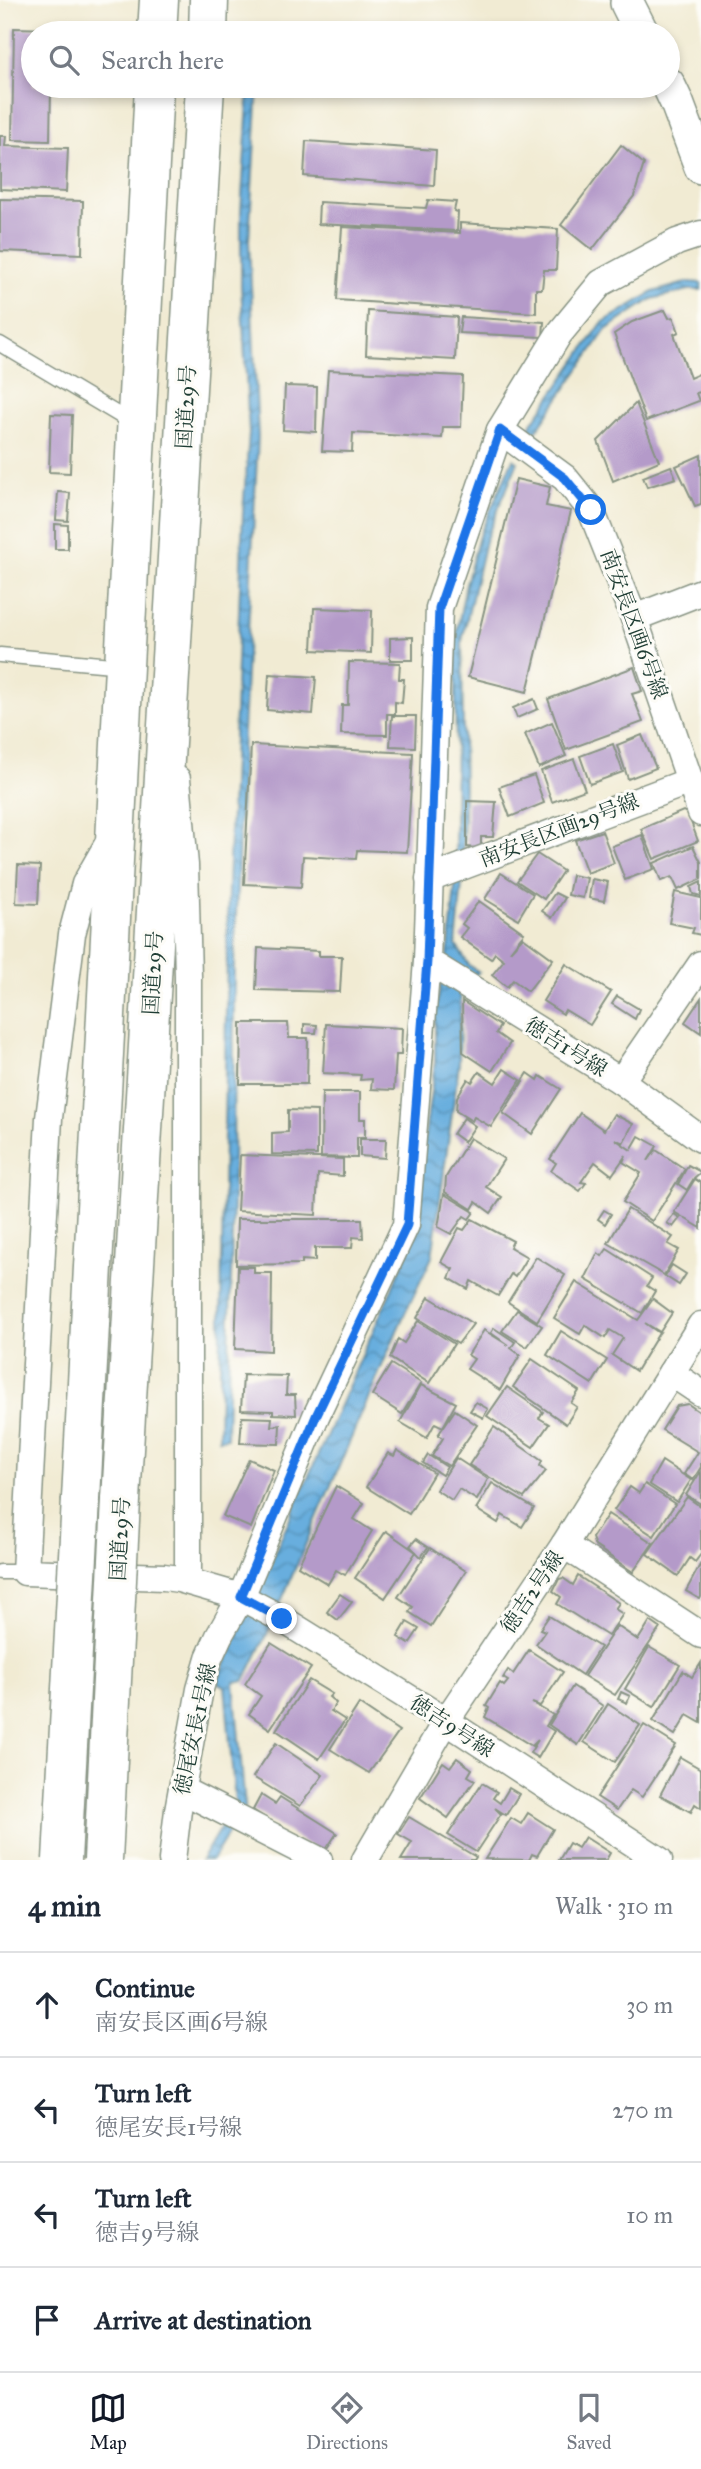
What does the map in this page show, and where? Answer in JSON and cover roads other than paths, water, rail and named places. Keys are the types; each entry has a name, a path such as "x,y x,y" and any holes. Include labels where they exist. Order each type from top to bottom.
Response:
{"highway":[{"path":"158,21 159,0"},
{"path":"208,21 209,0"},
{"name":"国道29号","path":"62,1860 153,98"},
{"name":"国道29号","path":"103,1860 121,1500 204,98"}],"street":[{"path":"625,1 636,21"},
{"path":"675,98 701,167"},
{"name":"徳尾安長1号線","path":"172,1860 200,1689 209,1658 219,1636 245,1599 316,1416 407,1225 427,961 439,608 500,430 559,334 601,283 677,242 701,234"},
{"name":"南安長区画6号線","path":"500,430 565,478 591,510 634,618 701,813"},
{"path":"634,618 701,593"},
{"path":"167,722 182,820 187,914 188,1581"},
{"name":"南安長区画29号線","path":"429,879 690,781"},
{"path":"13,1572 52,1091 77,909 85,884 116,832"},
{"name":"徳吉1号線","path":"427,961 621,1081 701,1139"},
{"path":"621,1081 701,964"},
{"name":"徳吉2号線","path":"365,1860 446,1721 564,1545 701,1325"},
{"path":"671,1373 701,1393"},
{"path":"564,1545 701,1635"},
{"name":"徳吉9号線","path":"13,1572 149,1576 188,1581 245,1599 282,1619 446,1721 659,1860"},
{"path":"182,1790 319,1860"}],"lane":[{"path":"0,344 136,426"},
{"path":"0,655 124,666"}],"water":[{"path":"248,98 257,98 249,241 258,437 234,968 233,1200 227,1438 219,1439 228,886 243,512 249,433 241,285 241,212"},
{"path":"689,282 701,283 701,290 689,290 652,299 606,330 532,437 526,432 602,323 653,292"},
{"path":"513,459 518,462 485,541 462,641 464,808 462,884 456,945 469,965 479,972 474,976 461,969 459,1064 432,1257 400,1324 265,1639 245,1680 234,1682 245,1806 212,1860 201,1860 235,1803 225,1686 217,1682 409,1250 435,1063 435,1011 449,947 455,886 456,638 465,588 479,536"}]}
